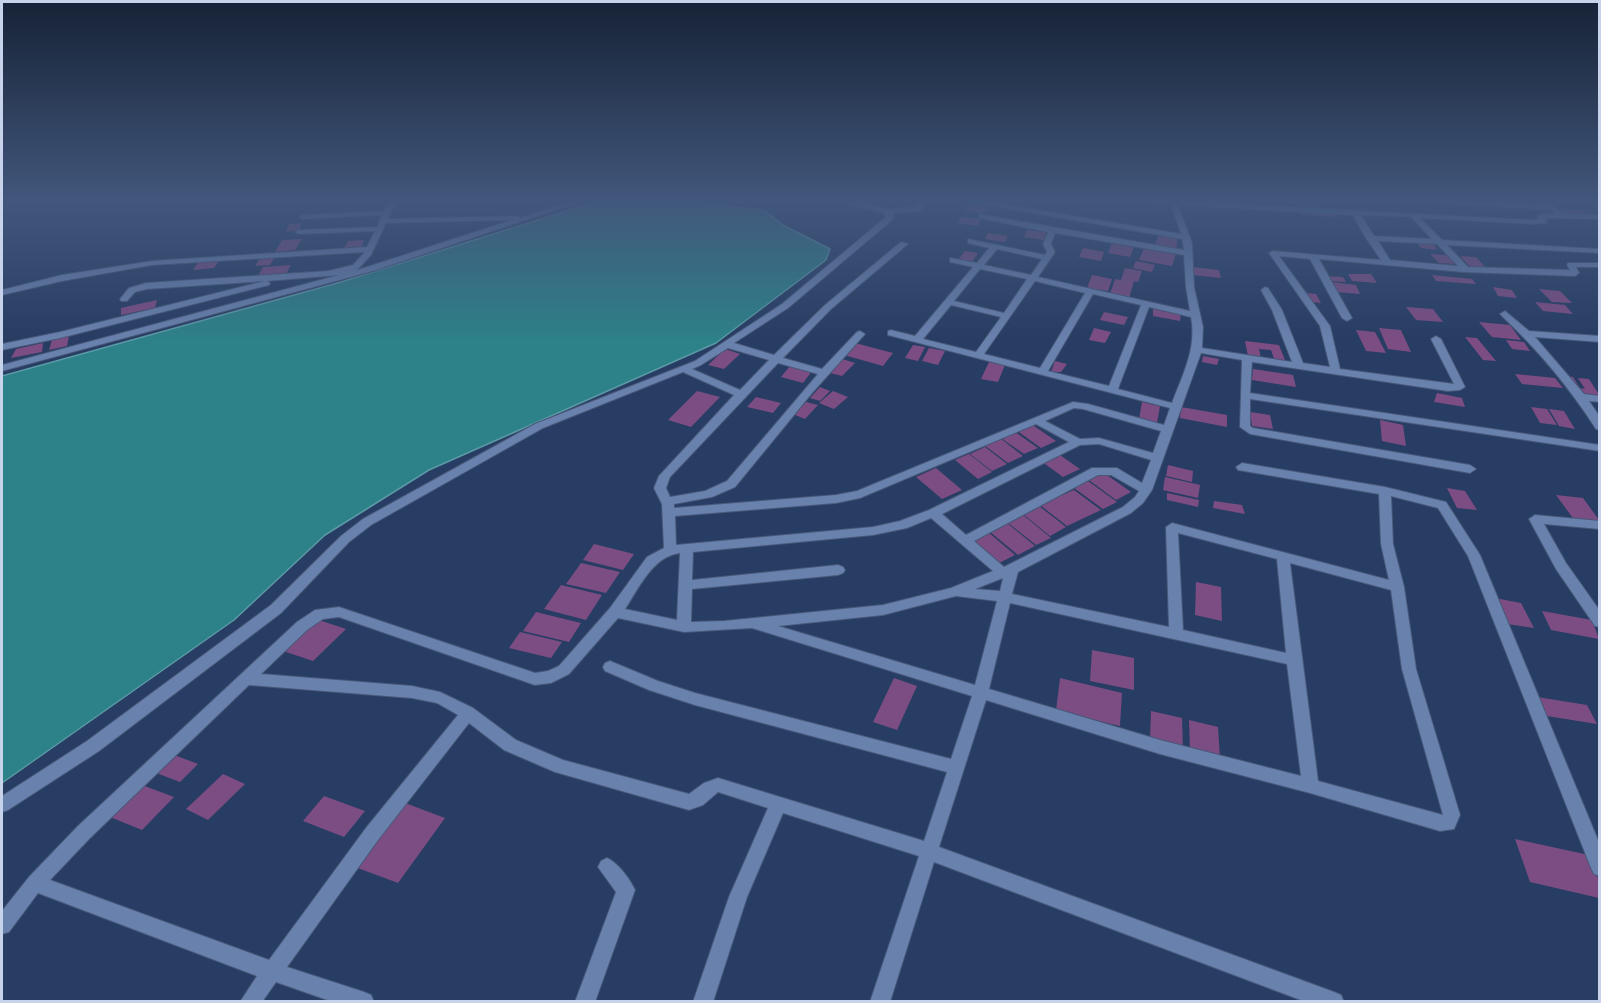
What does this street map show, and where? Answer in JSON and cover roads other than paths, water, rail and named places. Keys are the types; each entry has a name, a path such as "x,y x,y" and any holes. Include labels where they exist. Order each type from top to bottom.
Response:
{"street":[{"path":"2,368 337,279 436,248"},
{"path":"2,805 93,746 276,609 345,539 367,522 539,426 686,370 785,306 855,248"},
{"path":"669,550 668,507 660,488 662,480 741,394 828,307 899,248"},
{"path":"918,339 993,248"},
{"path":"998,248 1047,258"},
{"path":"978,356 1034,279 1051,251 1049,248"},
{"path":"1157,248 1188,253"},
{"path":"615,612 684,627 752,623 883,610 954,592 1008,571 1127,510 1139,500 1146,490 1197,350 1198,327 1188,248"},
{"path":"1377,248 1387,262"},
{"path":"1445,248 1466,269"},
{"path":"1542,248 1599,251"},
{"path":"124,299 132,290 146,286 296,276 349,270 361,262 369,249"},
{"path":"2,291 162,262 369,249"},
{"path":"1336,372 1324,326 1273,254 1312,255 1466,269 1568,273 1575,273 1572,267 1574,265 1599,265"},
{"path":"1312,255 1347,318"},
{"path":"954,260 1195,315"},
{"path":"2,347 60,335 296,276"},
{"path":"1265,290 1277,310 1299,366"},
{"path":"1042,373 1090,292"},
{"path":"949,302 1006,316"},
{"path":"1112,391 1146,304"},
{"path":"1505,314 1527,334 1591,411 1599,427"},
{"path":"891,333 1177,407"},
{"path":"668,507 731,484 824,373 860,334"},
{"path":"1527,334 1599,339"},
{"path":"1197,350 1448,388 1460,387 1436,339"},
{"path":"726,344 824,373"},
{"path":"1241,357 1246,358 1245,427 1250,431 1470,469"},
{"path":"686,370 741,394"},
{"path":"1245,395 1599,448"},
{"path":"1579,397 1599,399"},
{"path":"668,507 836,499 860,494 1065,408 1079,405 1168,430"},
{"path":"1036,420 1078,442"},
{"path":"2,924 35,883 84,831 302,626 320,614 339,612 535,679 544,679 564,670 615,612 652,560 669,550 873,531 903,525 933,513 1078,442 1099,441 1158,458"},
{"path":"1242,467 1385,491 1442,505 1473,555 1599,867"},
{"path":"965,541 1096,471 1113,471 1146,490"},
{"path":"752,623 1160,747 1440,823 1448,823 1452,815 1409,669 1397,587 1387,544 1385,491"},
{"path":"933,513 965,541 1008,571"},
{"path":"1599,525 1535,519 1561,566 1599,622"},
{"path":"1176,634 1172,527 1397,587"},
{"path":"684,627 687,548"},
{"path":"1283,558 1310,786"},
{"path":"686,585 838,570"},
{"path":"880,1002 981,691 1005,597 1008,571"},
{"path":"954,592 1005,597 1294,660"},
{"path":"610,667 654,686 695,699 956,767"},
{"path":"245,679 412,692 440,698 468,713 510,745 561,767 689,802 700,800 710,787 718,785 928,851 1334,1002"},
{"path":"250,1002 372,834 468,713"},
{"path":"702,1002 738,897 778,804"},
{"path":"585,1002 626,890 607,867"},
{"path":"35,883 364,1002"}]}
